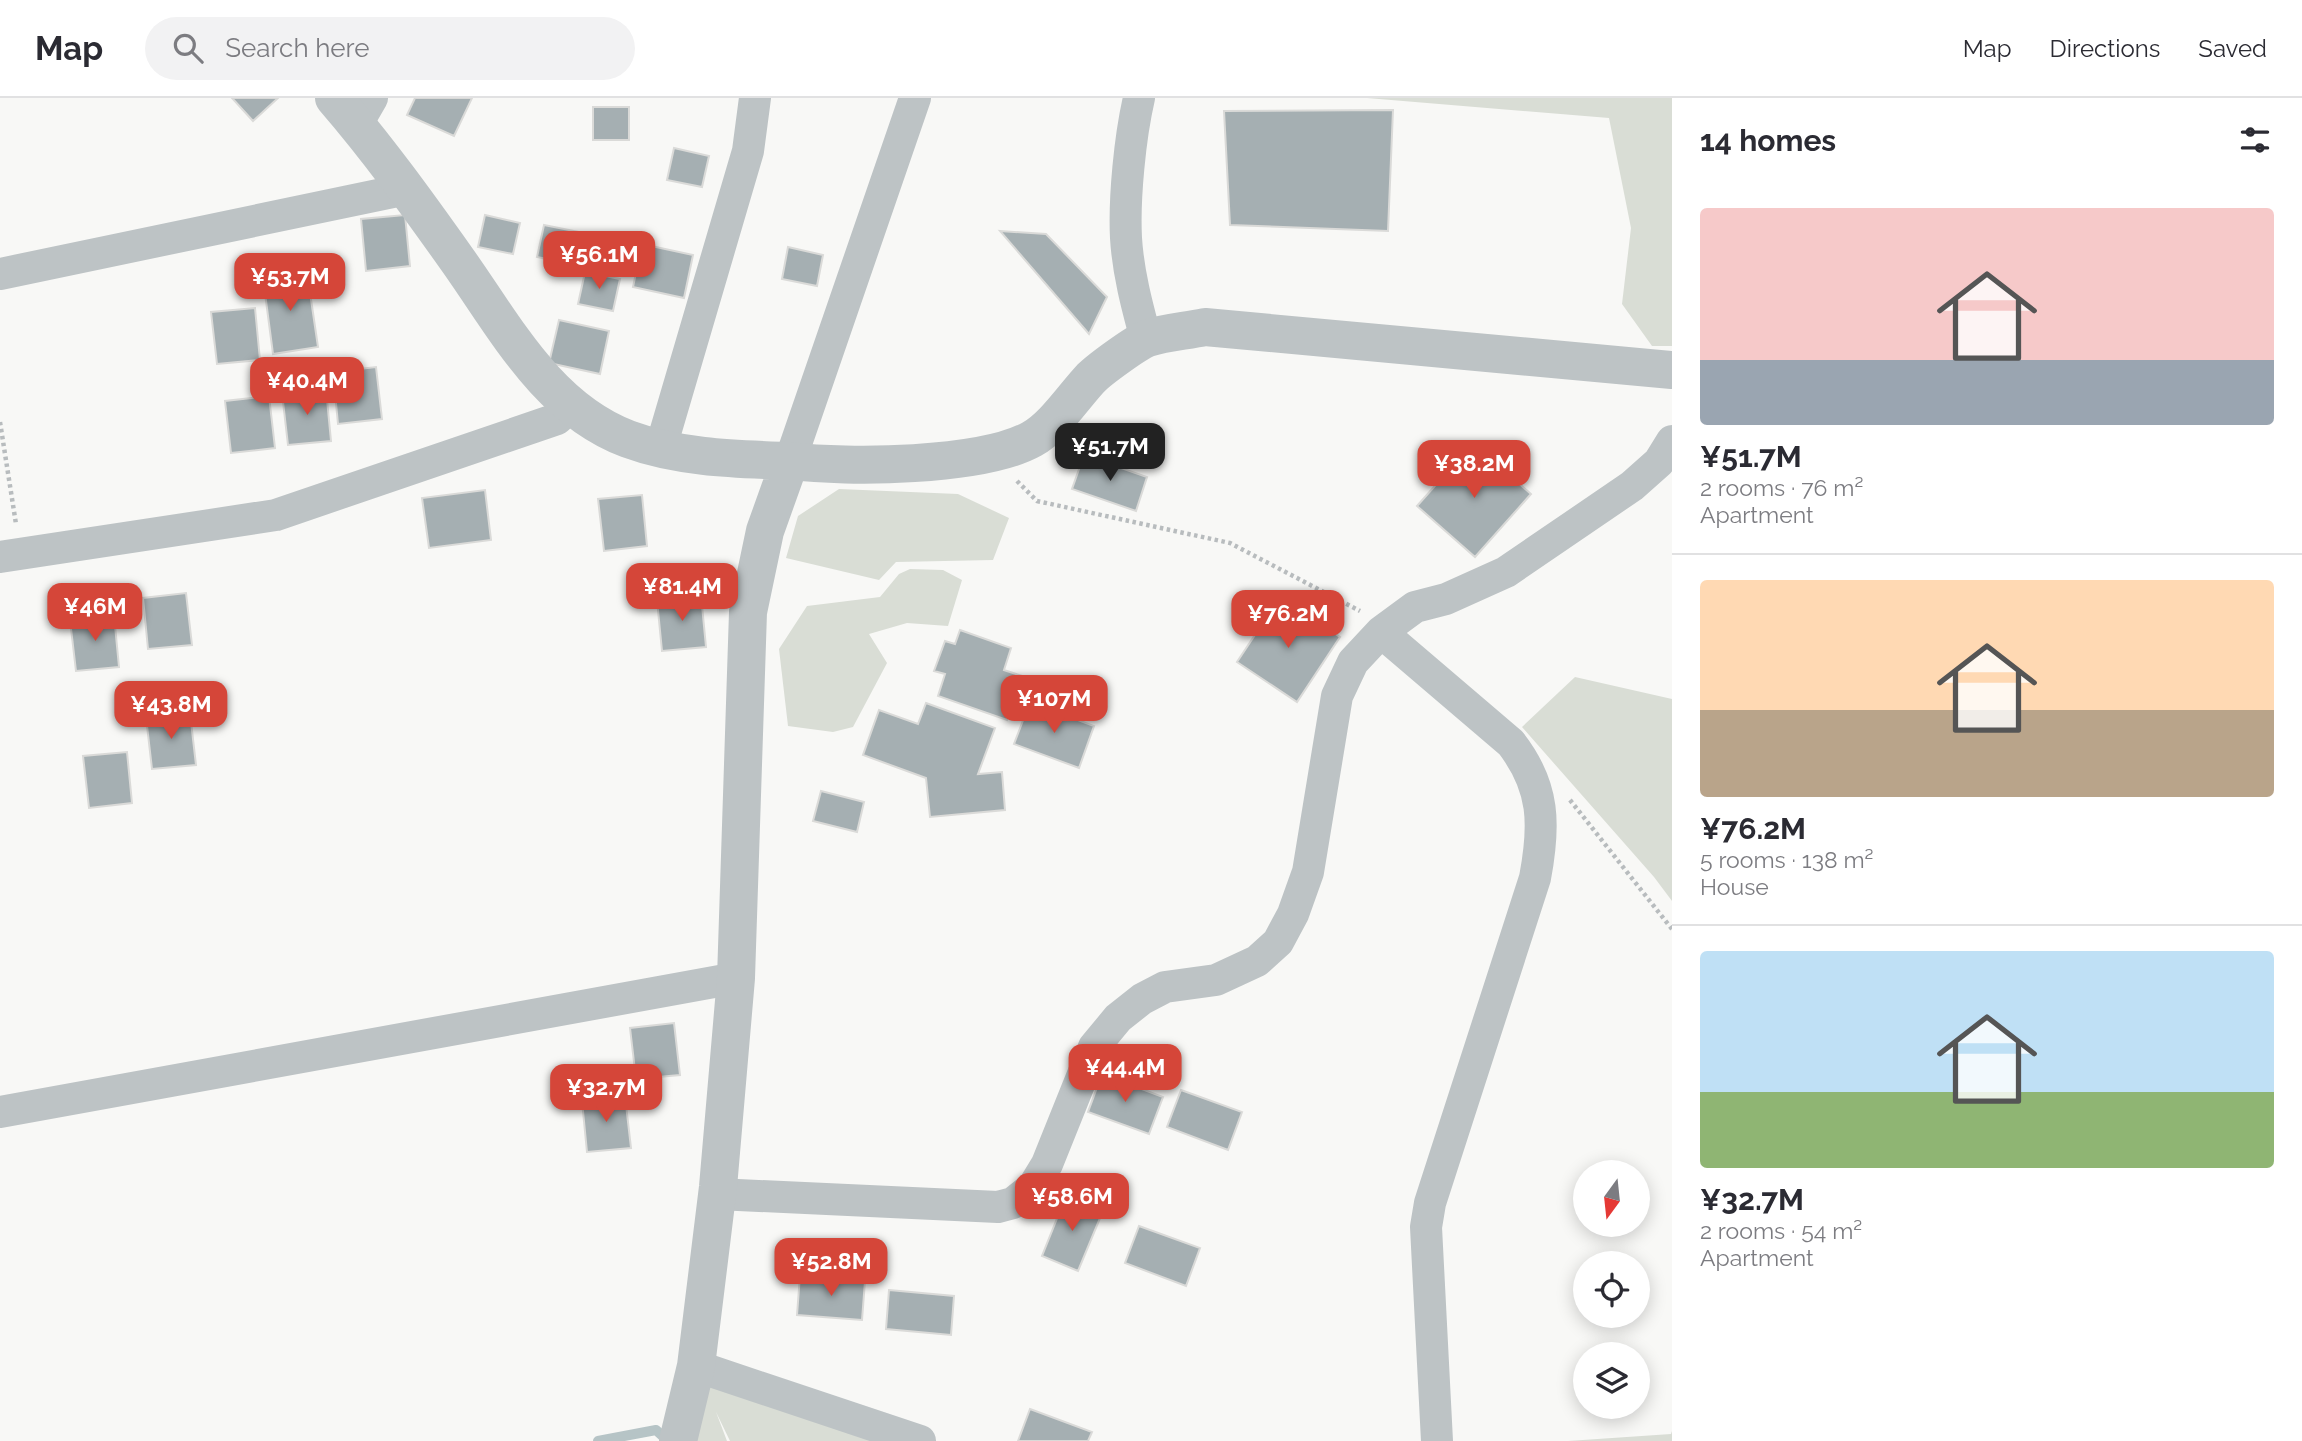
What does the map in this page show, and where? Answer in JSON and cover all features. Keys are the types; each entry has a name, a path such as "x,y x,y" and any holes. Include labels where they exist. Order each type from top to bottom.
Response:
{"street":[{"path":"660,447 748,151 755,98"},
{"path":"678,1441 696,1366 717,1194 736,978 748,612 765,531 915,98"},
{"path":"1139,98 1128,190 1126,238 1135,302 1146,339"},
{"path":"354,107 407,189 530,364 570,407 628,439 660,447 727,458 823,465 932,461 989,453 1033,439 1065,410 1093,377 1146,339 1205,327 1672,370"},
{"path":"0,274 407,189"},
{"path":"10,555 276,515 557,419 570,407"},
{"path":"717,1194 998,1207 1013,1203 1033,1188 1047,1164 1094,1047 1118,1018 1142,999 1165,987 1216,980 1257,961 1278,942 1293,914 1308,872 1337,696 1353,662 1381,632 1415,607 1446,599 1506,572 1632,486 1659,462 1672,441"},
{"path":"1381,632 1511,743 1522,757 1536,785 1541,810 1535,878 1430,1203 1426,1227 1437,1441"},
{"path":"0,1112 736,978"},
{"path":"696,1366 920,1441"}],"path":[{"path":"0,422 10,555"}],"shaded area":[{"path":"1367,98 1672,98 1672,346 1652,346 1622,304 1631,228 1609,118"},
{"path":"839,489 958,494 1009,518 993,560 896,562 879,580 786,558 798,516"},
{"path":"910,569 943,570 962,580 948,626 907,623 869,634 887,663 853,727 833,732 788,726 779,649 807,606 880,597 899,574"},
{"path":"1575,677 1672,699 1672,901 1522,727"},
{"path":"696,1366 886,1441 730,1441 716,1412 727,1441 691,1441"},
{"path":"1672,1431 1672,1441 1568,1441 1671,1434"}],"building":[{"path":"232,98 278,98 253,121"},
{"path":"415,98 472,98 454,136 407,115"},
{"path":"593,107 629,107 629,140 593,140"},
{"path":"1393,110 1388,231 1230,225 1224,111"},
{"path":"674,148 709,156 702,187 667,180"},
{"path":"405,215 410,266 366,271 361,219"},
{"path":"485,215 520,223 513,254 478,247"},
{"path":"544,225 579,232 572,264 537,257"},
{"path":"1000,231 1046,234 1107,297 1089,334"},
{"path":"642,244 693,255 684,298 633,287"},
{"path":"788,247 823,255 817,286 782,279"},
{"path":"307,272 318,347 273,354 263,278"},
{"path":"585,272 620,279 613,311 578,304"},
{"path":"255,308 260,360 217,364 211,312"},
{"path":"559,320 609,331 600,374 549,363"},
{"path":"376,367 382,419 338,424 333,372"},
{"path":"326,389 331,441 288,445 282,393"},
{"path":"269,396 275,448 231,453 225,401"},
{"path":"1473,443 1531,494 1475,557 1417,506"},
{"path":"1084,455 1147,477 1136,511 1072,489"},
{"path":"485,490 491,540 429,548 422,498"},
{"path":"642,495 647,546 604,551 598,499"},
{"path":"186,593 192,645 148,649 143,598"},
{"path":"701,595 706,647 662,651 657,600"},
{"path":"1280,597 1340,637 1297,702 1237,662"},
{"path":"114,615 119,667 76,671 70,620"},
{"path":"960,630 1011,648 1004,670 1022,676 1007,720 938,696 945,674 934,671 945,641 955,644"},
{"path":"1030,702 1094,726 1079,768 1014,744"},
{"path":"926,703 995,728 978,774 1002,772 1005,810 930,817 926,778 863,755 879,710 918,724"},
{"path":"190,713 196,765 152,769 146,717"},
{"path":"127,752 132,803 89,808 83,756"},
{"path":"821,791 864,802 857,832 813,821"},
{"path":"674,1023 680,1075 636,1079 630,1028"},
{"path":"1102,1074 1163,1097 1149,1134 1088,1112"},
{"path":"1181,1090 1242,1112 1228,1150 1167,1127"},
{"path":"625,1096 631,1148 587,1152 582,1101"},
{"path":"1066,1196 1103,1211 1078,1271 1042,1256"},
{"path":"1139,1226 1200,1248 1186,1286 1125,1263"},
{"path":"800,1275 865,1281 862,1320 797,1315"},
{"path":"889,1290 954,1296 951,1335 886,1329"},
{"path":"1030,1409 1092,1432 1088,1441 1018,1441"}],"waterway":[{"path":"598,1441 656,1430 668,1441"}]}
